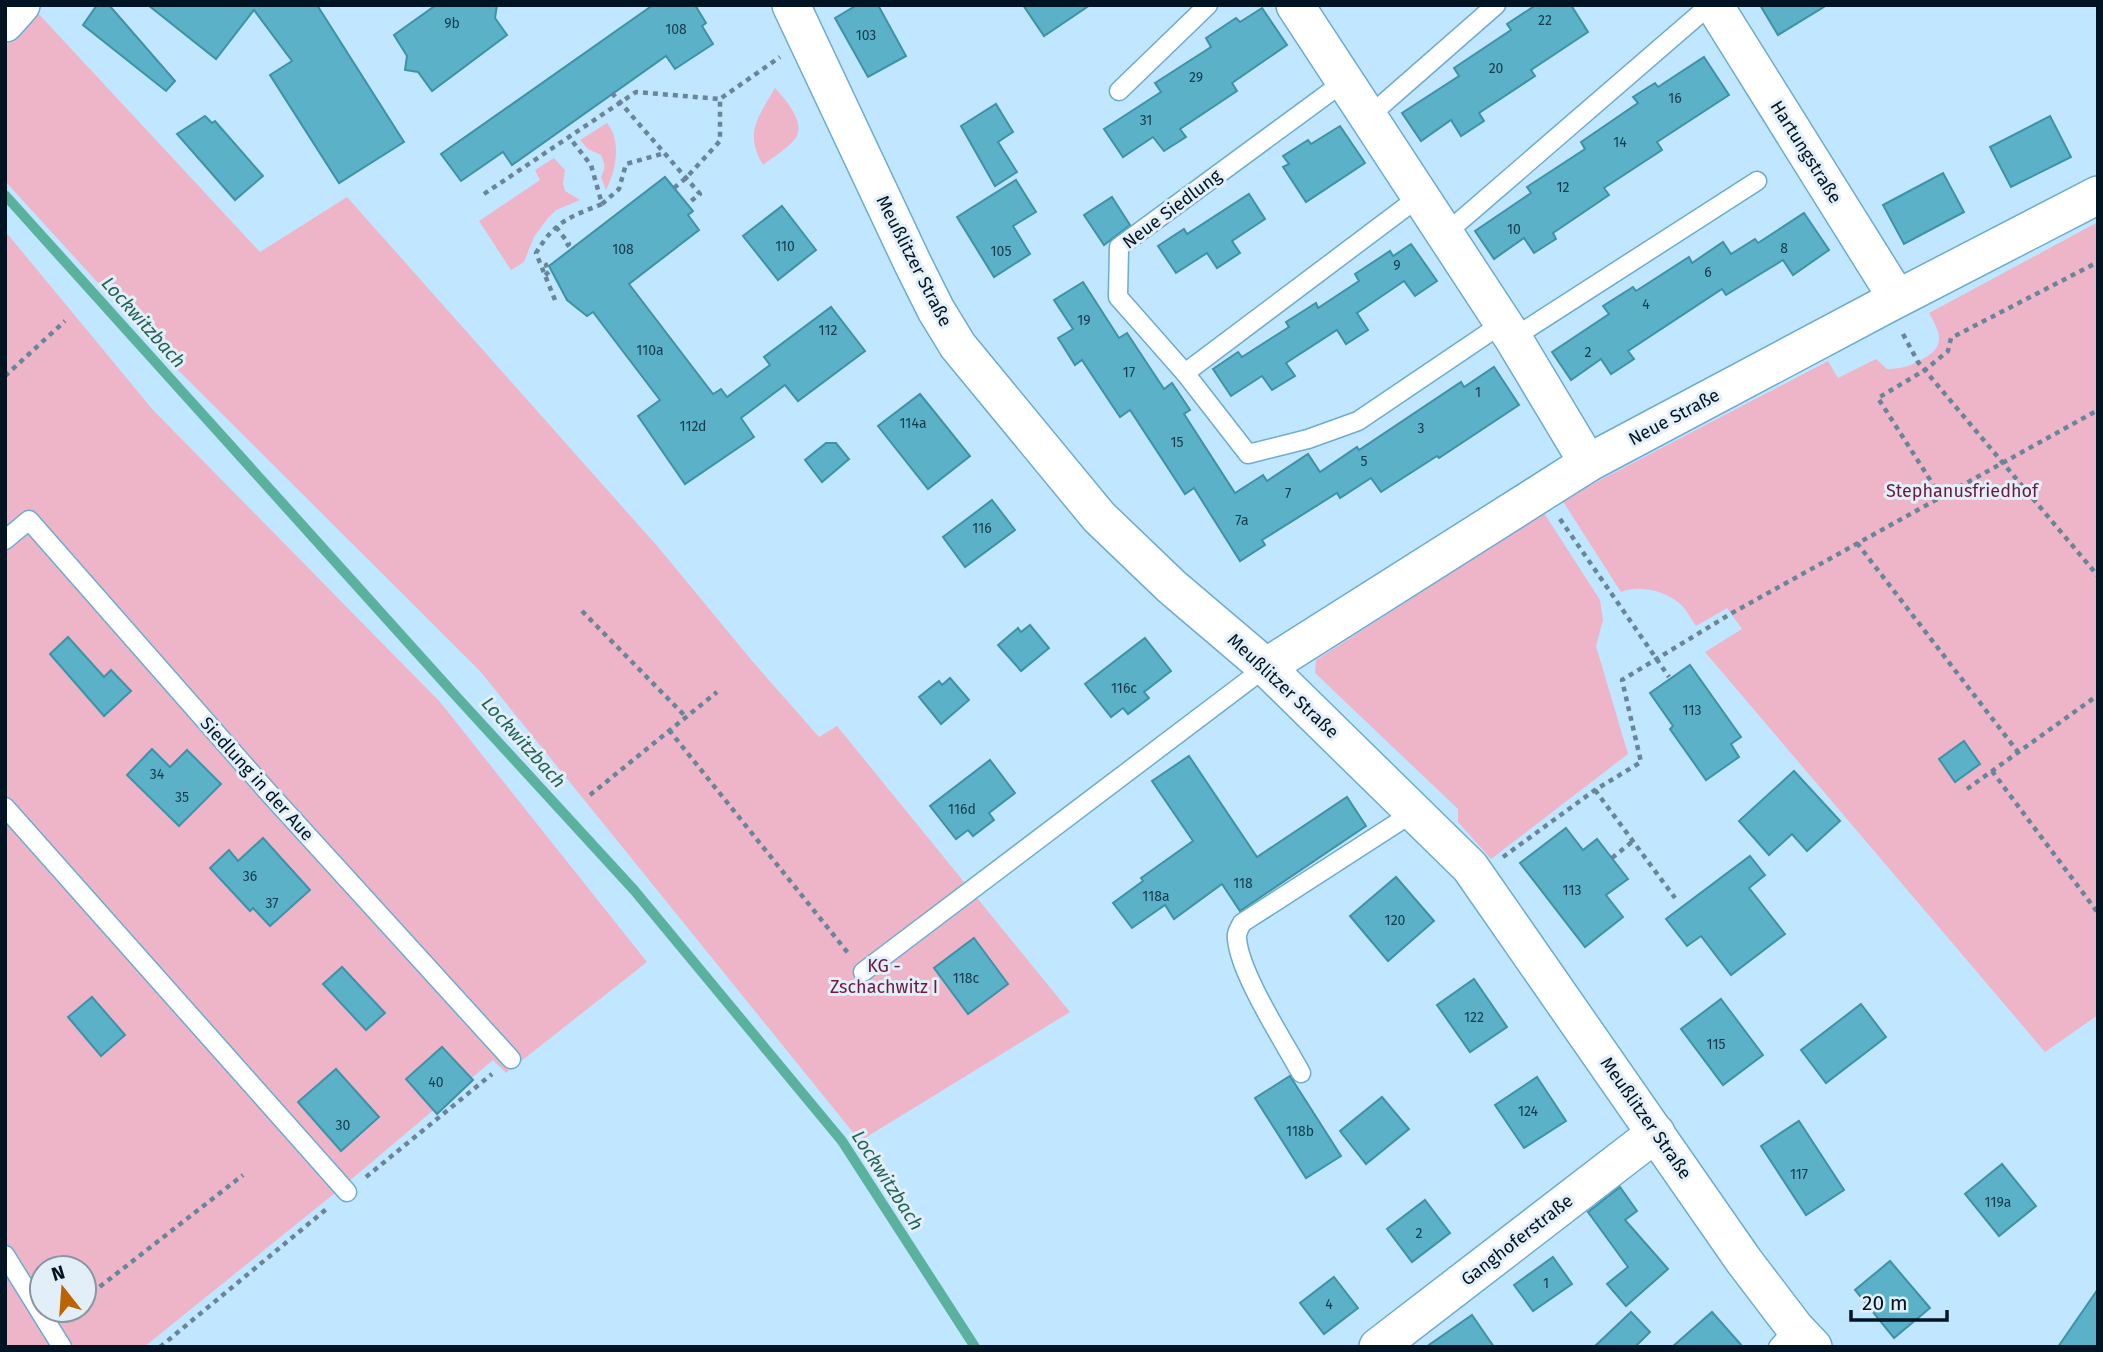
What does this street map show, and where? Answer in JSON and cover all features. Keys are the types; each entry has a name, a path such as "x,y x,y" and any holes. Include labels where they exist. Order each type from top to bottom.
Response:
{"street":[{"path":"5,23 21,5"},
{"name":"Meußlitzer Straße","path":"791,5 913,264 958,346 1099,517 1172,587 1266,667 1477,876 1744,1261 1795,1340"},
{"path":"1295,5 1508,331 1588,463"},
{"name":"Hartungstraße","path":"1712,5 1892,301"},
{"name":"Neue Straße","path":"1266,667 1588,463 2098,195"},
{"name":"Ganghoferstraße","path":"1378,1347 1656,1133"}],"lane":[{"path":"1119,91 1208,5"},
{"path":"1367,118 1496,5"},
{"path":"1444,234 1712,5"},
{"name":"Neue Siedlung","path":"1345,81 1119,247 1118,297 1185,373 1248,454 1308,439 1358,421 1756,181"},
{"path":"1185,373 1419,197"},
{"name":"Siedlung in der Aue","path":"5,540 29,520 268,792 510,1059"},
{"path":"863,972 1266,667"},
{"path":"5,807 347,1192"},
{"path":"1301,1073 1258,994 1240,955 1236,935 1242,923 1414,812"},
{"path":"5,1255 62,1347"}],"path":[{"path":"484,194 636,92 720,99 807,40"},
{"path":"612,93 700,194 687,204"},
{"path":"674,188 720,141 720,99"},
{"path":"569,137 591,165 602,204"},
{"path":"555,300 536,253 545,237 565,219 602,204 619,189 626,164 665,153"},
{"path":"556,227 569,244 562,249"},
{"path":"1941,497 1878,398 1925,370 1948,351 1951,338 2098,262"},
{"path":"545,275 549,272 546,265 548,264"},
{"path":"1892,301 1918,362 2098,576"},
{"path":"5,376 65,321"},
{"path":"1477,876 1595,790 1641,762 1622,680 1732,613 2098,410"},
{"path":"1541,492 1669,677"},
{"path":"1857,543 2018,752"},
{"path":"582,611 686,717"},
{"path":"590,795 717,692"},
{"path":"1967,789 2098,695"},
{"path":"669,730 863,972"},
{"path":"1992,771 2098,913"},
{"path":"1595,790 1675,898"},
{"path":"1612,858 1633,841"},
{"path":"98,1288 243,1175"}],"green space":[{"name":"KG - Zschachwitz I","path":"36,11 260,252 347,197 658,547 819,737 837,726 1070,1012 860,1141 480,671 172,364 5,181 5,47"},
{"path":"775,88 797,119 798,133 788,146 763,165 754,143 754,134 759,117"},
{"path":"607,123 615,138 616,156 606,190 601,177 604,166 601,155 588,149 580,140"},
{"path":"554,158 565,170 565,191 580,200 556,210 548,218 534,237 524,262 511,270 479,221 540,180 535,170"},
{"name":"Stephanusfriedhof","path":"2098,222 2098,1015 2045,1052 1705,652 1742,629 1727,608 1696,626 1682,605 1666,595 1643,589 1621,592 1562,500 1828,361 1838,378 1876,359 1887,369 1919,361 1934,351 1939,340 1937,328 1929,313"},
{"path":"5,231 153,410 440,702 647,962 506,1073 493,1060 335,1193 144,1347 5,1347"},
{"path":"1544,513 1600,600 1603,620 1596,646 1628,754 1491,859 1458,822 1458,809 1315,673 1316,660"}],"building":[{"path":"97,5 109,5 175,81 166,91 83,25"},
{"path":"148,5 317,5 404,142 339,183 270,75 292,61 254,10 216,59"},
{"path":"436,5 497,5 495,18 507,35 432,91 418,72 405,70 407,56 394,35"},
{"path":"653,5 695,5 706,23 702,26 713,44 675,69 666,56 512,165 503,152 461,181 441,154"},
{"path":"857,5 878,5 906,56 868,77 835,18"},
{"path":"1023,5 1090,5 1044,36"},
{"path":"1536,5 1571,5 1588,32 1531,70 1535,76 1479,113 1484,121 1461,136 1451,120 1421,141 1402,113 1459,76 1454,68 1511,30 1507,24"},
{"path":"1760,5 1827,5 1778,35"},
{"path":"1262,8 1287,45 1232,83 1237,91 1180,129 1186,137 1164,151 1153,137 1123,157 1104,129 1161,92 1155,83 1211,47 1206,38 1236,18 1240,22"},
{"path":"1704,57 1729,95 1657,142 1662,150 1604,188 1609,195 1553,233 1556,239 1534,253 1524,238 1494,259 1475,231 1531,193 1527,187 1585,149 1581,142 1638,103 1633,97 1655,83 1658,87"},
{"path":"996,104 1013,132 998,142 1017,172 995,186 961,126"},
{"path":"205,116 212,123 215,121 263,176 235,200 177,134"},
{"path":"2050,116 2071,157 2011,187 1990,147"},
{"path":"1340,126 1365,163 1306,202 1283,167 1289,164 1283,156 1308,140 1311,144"},
{"path":"1943,173 1964,212 1904,244 1883,205"},
{"path":"665,177 693,211 688,215 699,230 629,284 713,394 721,389 727,397 770,365 764,357 831,307 865,351 798,401 785,385 741,418 754,437 685,484 638,416 660,400 593,312 587,316 567,300 549,266"},
{"path":"1016,180 1036,212 1013,226 1030,254 994,277 957,217"},
{"path":"1249,194 1265,219 1232,241 1240,253 1217,268 1207,253 1176,273 1158,246 1184,229 1187,234"},
{"path":"1112,197 1130,225 1104,245 1084,215"},
{"path":"782,206 816,250 778,280 743,236"},
{"path":"1804,213 1829,250 1793,275 1783,260 1726,295 1722,289 1628,351 1634,359 1611,374 1601,359 1571,380 1552,352 1609,314 1603,306 1633,287 1636,291 1689,257 1692,263 1723,242 1731,254 1755,239 1758,243"},
{"path":"1411,244 1437,281 1415,296 1404,281 1357,313 1368,330 1346,344 1337,330 1286,363 1295,376 1272,390 1262,376 1231,396 1213,369 1238,352 1242,357 1289,327 1286,322 1316,303 1318,308 1359,281 1355,274 1390,251 1393,256"},
{"path":"1083,282 1119,338 1127,333 1164,389 1172,383 1190,410 1184,414 1235,493 1263,475 1267,481 1308,454 1320,472 1357,447 1359,450 1461,382 1464,387 1494,367 1519,405 1439,458 1437,456 1381,492 1371,478 1340,498 1337,493 1262,540 1265,545 1240,561 1194,488 1185,494 1130,410 1120,417 1082,360 1075,365 1058,338 1073,329 1054,300"},
{"path":"920,394 970,456 928,489 878,426"},
{"path":"826,443 836,443 849,459 822,482 805,460"},
{"path":"992,500 1015,530 965,567 943,537"},
{"path":"1030,625 1049,648 1021,671 998,645 1018,628 1021,632"},
{"path":"68,637 104,677 111,670 131,691 104,716 50,654"},
{"path":"1145,638 1171,671 1144,692 1149,698 1128,714 1123,708 1111,717 1085,684"},
{"path":"1690,665 1741,737 1731,744 1739,757 1706,780 1670,729 1673,726 1650,693"},
{"path":"950,678 969,700 941,724 919,697 939,681 942,685"},
{"path":"1964,741 1980,764 1955,782 1939,759"},
{"path":"152,749 170,767 187,750 221,784 179,826 127,775"},
{"path":"1189,756 1257,857 1347,797 1366,826 1240,911 1222,884 1174,919 1165,905 1132,928 1113,903 1143,881 1141,878 1193,841 1152,781"},
{"path":"990,760 1015,793 989,813 994,820 973,836 968,830 956,839 930,806"},
{"path":"1794,771 1840,821 1807,851 1792,834 1769,855 1739,821"},
{"path":"1566,828 1583,850 1597,839 1628,879 1606,895 1623,917 1585,947 1520,863"},
{"path":"263,838 310,890 270,926 253,908 250,911 210,868 229,850 238,861"},
{"path":"1750,856 1765,875 1749,888 1785,934 1731,975 1701,936 1687,946 1666,919"},
{"path":"1396,877 1434,921 1388,961 1350,916"},
{"path":"974,938 1008,984 968,1014 934,968"},
{"path":"342,967 385,1013 366,1030 323,984"},
{"path":"1474,979 1507,1027 1470,1052 1437,1005"},
{"path":"92,997 125,1035 101,1056 68,1017"},
{"path":"1721,999 1763,1055 1723,1085 1681,1029"},
{"path":"1861,1004 1886,1037 1826,1083 1801,1050"},
{"path":"442,1047 473,1080 437,1114 406,1079"},
{"path":"336,1069 379,1117 341,1151 298,1102"},
{"path":"1290,1076 1341,1156 1306,1178 1255,1098"},
{"path":"1537,1077 1566,1121 1524,1148 1495,1105"},
{"path":"1382,1097 1409,1129 1366,1164 1340,1131"},
{"path":"1799,1121 1844,1190 1806,1215 1761,1146"},
{"path":"2002,1164 2036,1206 1999,1236 1965,1194"},
{"path":"1620,1187 1637,1211 1625,1220 1668,1269 1626,1306 1607,1284 1628,1267 1588,1212"},
{"path":"1425,1200 1450,1233 1412,1262 1387,1229"},
{"path":"1553,1257 1572,1284 1533,1311 1514,1285"},
{"path":"1890,1261 1930,1308 1894,1338 1855,1290"},
{"path":"1334,1277 1358,1308 1324,1334 1300,1303"},
{"path":"2098,1289 2098,1347 2058,1347"},
{"path":"1631,1312 1650,1332 1635,1347 1594,1347"},
{"path":"1712,1312 1743,1347 1672,1347"},
{"path":"1472,1315 1494,1347 1426,1347"}],"waterway":[{"name":"Lockwitzbach","path":"5,195 634,890 842,1141 975,1347"}]}
